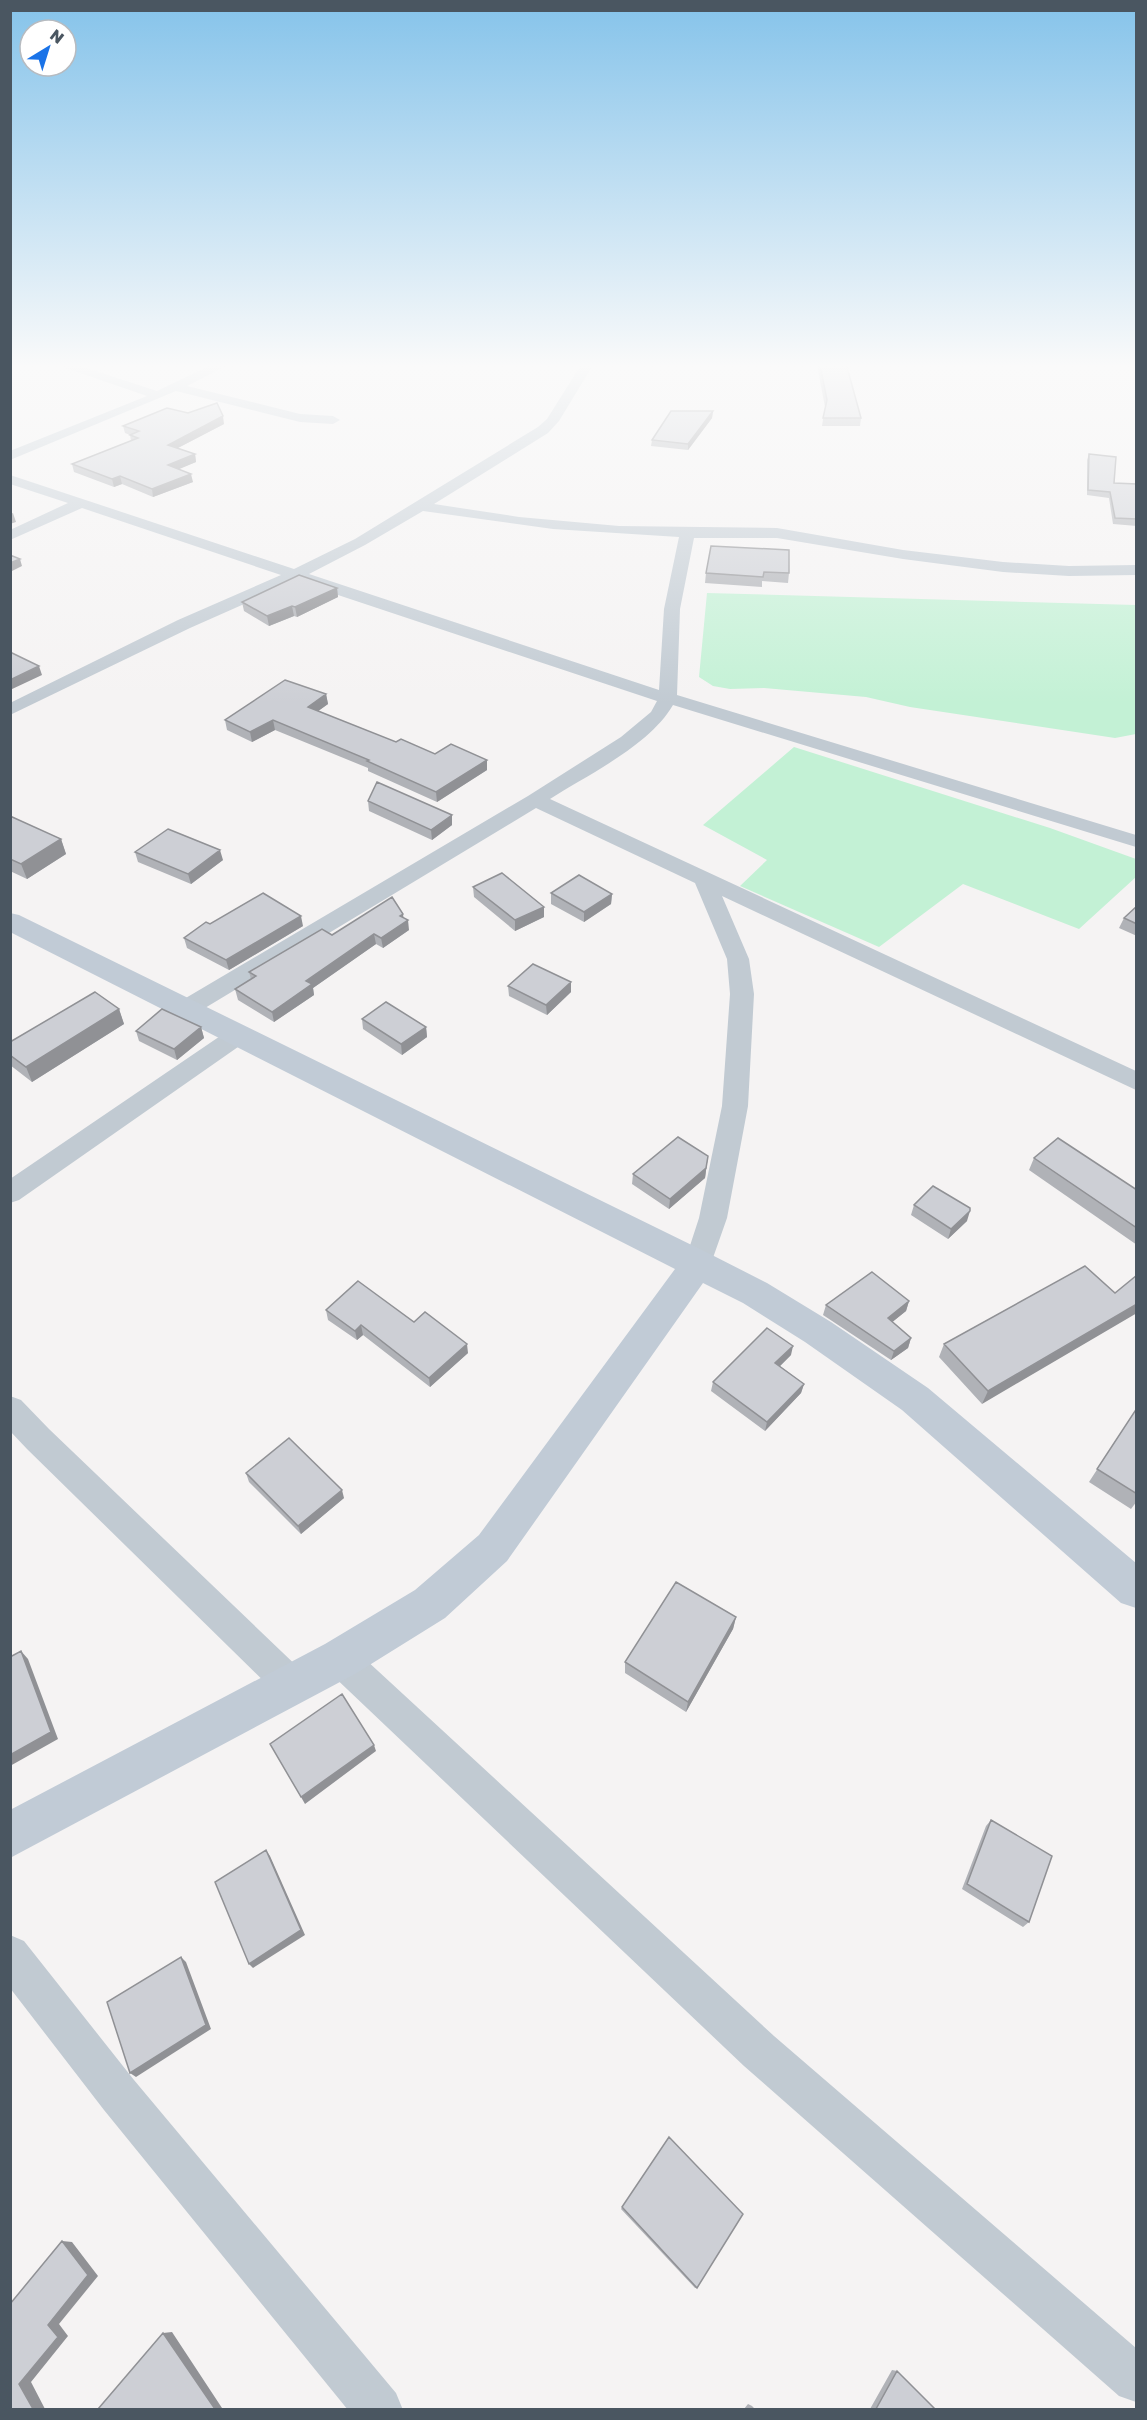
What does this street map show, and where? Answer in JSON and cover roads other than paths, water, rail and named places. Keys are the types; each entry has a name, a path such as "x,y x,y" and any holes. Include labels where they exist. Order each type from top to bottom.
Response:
{"street":[{"path":"10,710 184,624 295,575 360,542 465,478"},
{"path":"10,479 668,698 1137,841"},
{"path":"10,536 81,503"},
{"path":"420,506 529,523 687,533 750,531 779,533 873,550 1040,571 1137,570"},
{"path":"187,1008 535,800 628,741 658,715 668,698 672,609 687,533"},
{"path":"535,800 1137,1081"},
{"path":"10,1835 340,1659 430,1604 493,1548 698,1264 713,1218 735,1106 742,994 738,959 704,879"},
{"path":"10,921 755,1293 915,1399 1135,1583"},
{"path":"10,1193 240,1034"},
{"path":"10,1409 292,1685"},
{"path":"340,1659 759,2051 1137,2379"},
{"path":"10,1955 119,2095 379,2409"}]}
